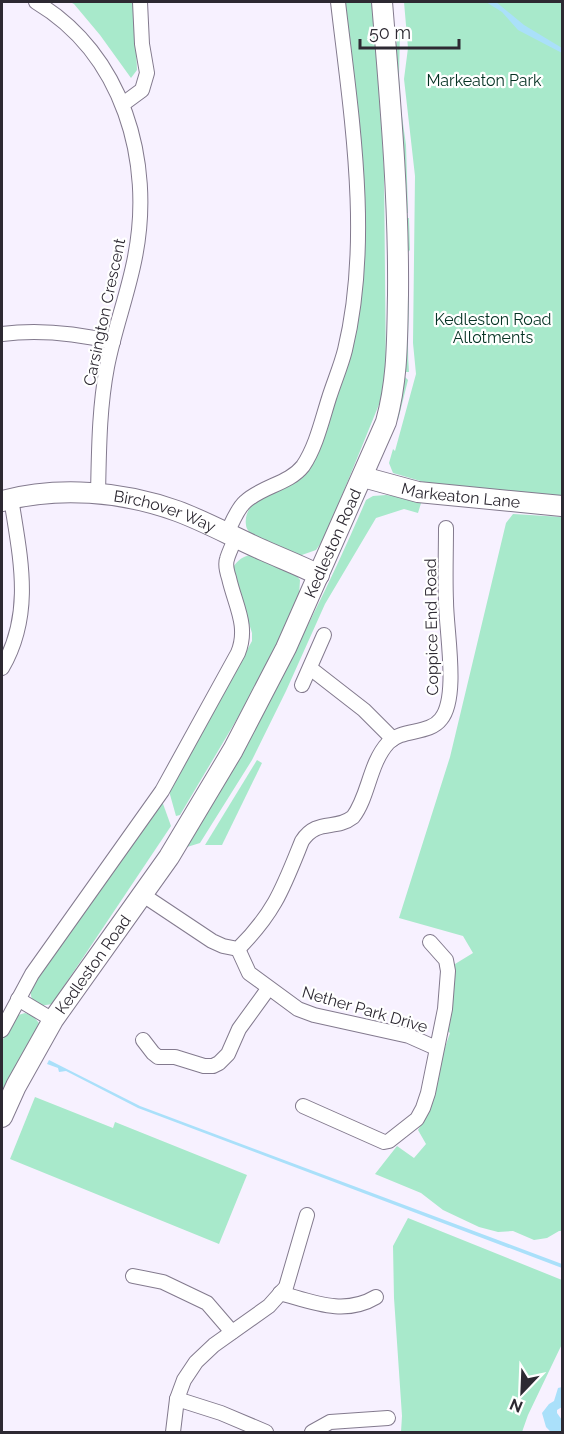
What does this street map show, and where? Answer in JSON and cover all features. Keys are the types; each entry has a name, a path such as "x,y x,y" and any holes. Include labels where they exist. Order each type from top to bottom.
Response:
{"street":[{"name":"Carsington Crescent","path":"36,2 62,20 95,56 115,86 123,104 137,156 140,215 135,256 113,342 101,408 98,494"},
{"path":"123,104 142,90 147,73 142,44 140,2"},
{"path":"2,1030 33,974 162,791 238,652 243,637 243,626 226,567 232,535 245,502 263,490 290,478 302,466 319,429 345,351 353,304 358,234 357,163 338,2"},
{"name":"Kedleston Road","path":"2,1117 16,1086 53,1020 143,895 194,817 233,750 286,648 386,422 393,395 397,360 397,212 382,2"},
{"path":"2,334 52,331 113,342"},
{"name":"Markeaton Lane","path":"363,477 418,492 562,506"},
{"name":"Birchover Way","path":"6,499 55,493 98,494 164,506 319,575"},
{"path":"2,668 12,647 22,608 22,567 6,499"},
{"name":"Coppice End Road","path":"393,740 434,725 442,718 447,708 450,665 446,604 446,528"},
{"path":"302,685 324,635"},
{"path":"143,895 212,941 238,949 260,927 276,904 302,841 309,832 317,826 345,822 353,817 378,761 393,740 364,710 310,668"},
{"name":"Nether Park Drive","path":"303,1106 384,1142 389,1141 417,1119 428,1093 445,1009 448,971 446,960 430,942"},
{"name":"Nether Park Drive","path":"238,949 249,973 304,1012 409,1035 436,1048"},
{"path":"143,1040 158,1057 175,1057 204,1066 213,1066 228,1054 238,1029 268,988"},
{"name":"Kedleston Road","path":"18,999 53,1020"},
{"path":"173,1432 177,1399 184,1380 196,1362 204,1353 269,1306 286,1287 307,1215"},
{"path":"133,1276 163,1282 207,1303 232,1332"},
{"path":"280,1293 315,1303 345,1307 363,1305 376,1297"},
{"path":"177,1399 221,1413 266,1432"},
{"path":"312,1432 330,1422 388,1418"}],"green space":[{"path":"70,2 134,2 137,70 131,78 100,35"},
{"path":"345,2 374,2 384,169 386,381 380,402 325,537 316,550 299,556 253,538 246,527 246,516 256,501 264,495 297,478 356,327"},
{"name":"Markeaton Park","path":"404,2 562,2 562,500 441,487 393,473 389,463 393,449 395,451 416,374 413,343 415,176 404,79 408,48"},
{"path":"400,31 399,76 406,145 408,213 406,213 406,218 409,218 410,250 406,254 394,63"},
{"path":"408,268 409,372 406,372 404,376 408,380 398,420 405,271"},
{"path":"386,495 422,500 418,513 404,509 376,518 325,604 252,760 200,843 187,847 282,676 326,589 366,500 373,496"},
{"path":"513,514 562,517 562,1231 547,1238 534,1240 513,1231 498,1232 479,1227 443,1210 421,1193 375,1174 397,1146 414,1158 426,1144 418,1130 430,1110 432,1084 450,1033 445,1029 452,1009 455,964 473,953 463,936 399,918 450,757 506,523"},
{"path":"255,554 294,572 300,580 299,596 269,665 180,815 176,816 169,791 252,641 252,633 232,569 241,558"},
{"path":"257,760 262,763 222,845 205,845"},
{"path":"162,801 171,826 52,1004 40,1006 32,998 31,987"},
{"path":"25,1013 33,1016 39,1023 2,1099 2,1041 15,1016"},
{"path":"35,1097 113,1128 115,1122 247,1175 219,1244 10,1159"},
{"path":"408,1218 562,1280 562,1344 522,1432 401,1432 393,1246"}],"water":[{"path":"486,2 496,2 524,25 562,48 562,53 518,30 502,12"},
{"path":"49,1060 140,1106 562,1264 562,1268 138,1108 66,1071 59,1072 58,1068 47,1064"},
{"path":"562,1387 562,1407 557,1410 557,1413 562,1420 562,1432 551,1432 546,1427 542,1413 554,1401 558,1388"}],"park label":[{"name":"Kedleston Road Allotments","path":"493,328"}]}
